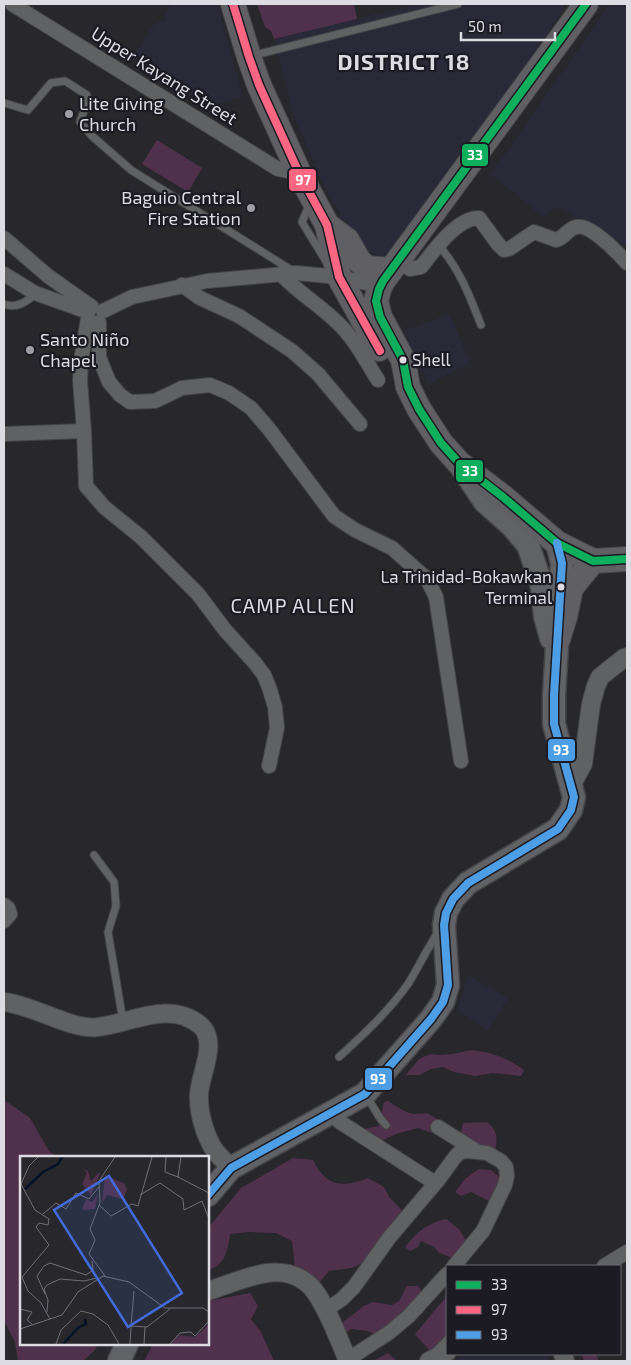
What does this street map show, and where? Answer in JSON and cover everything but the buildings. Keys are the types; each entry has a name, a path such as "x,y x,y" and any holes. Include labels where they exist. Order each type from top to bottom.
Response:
{"highway":[{"path":"233,4 248,57 259,85 326,225 340,277 388,366 408,387"},
{"path":"586,4 391,271 379,290 376,301 380,317 403,360 408,387 419,409 441,443 459,464 503,497 556,543 614,563"},
{"path":"326,225 347,240 359,261 367,268 391,271"},
{"path":"557,648 571,588 614,563"}],"main road":[{"path":"459,464 485,502 512,526 528,545 542,586 545,616 557,648"},
{"path":"209,1194 230,1168 365,1094 431,1019 443,1002 448,985 444,925 446,913 452,899 468,882 558,829 571,810 574,797 554,724 562,563 556,543"},
{"path":"119,1361 126,1345"}],"street":[{"name":"Upper Kayang Street","path":"12,4 278,169 299,172"},
{"path":"4,274 35,293 94,314 132,297 206,281 288,273 340,277 366,283 391,271 421,267 438,245 472,218 479,218 504,250 509,249 534,232 556,240 560,239 571,229 578,226 584,227 596,234 627,263"},
{"path":"4,238 94,314 99,356 109,382 120,395 130,402 155,401 182,388 210,385 229,393 250,408 269,429 334,516 355,530 392,548 427,579 436,596 461,761"},
{"path":"288,273 291,285 313,301 348,334 378,380"},
{"path":"182,285 200,298 239,316 292,351 318,374 360,424"},
{"path":"94,314 81,362 80,381 86,486 104,507 141,537 198,594 225,630 264,675 275,707 277,728 269,766"},
{"path":"4,434 84,431"},
{"path":"571,786 583,764 588,721 596,686 600,677 627,657"},
{"path":"4,905 8,908 10,914 4,921"},
{"path":"7,1006 85,1027 98,1028 160,1013 189,1018 202,1026 207,1036 208,1052 199,1093 202,1121 212,1153 230,1168"},
{"path":"330,1113 340,1122 435,1183"},
{"path":"438,1127 478,1152"},
{"path":"326,1310 342,1299 354,1287 389,1238 435,1183 449,1163 460,1152 478,1152 501,1162 506,1167 507,1176 505,1185 483,1231 455,1265"},
{"path":"606,1265 627,1252"},
{"path":"209,1291 267,1273 292,1274 308,1283 326,1310 347,1361 390,1332 409,1316 446,1275"},
{"path":"428,1361 446,1352"}],"lane":[{"path":"248,57 458,4"},
{"path":"4,103 28,110 51,83 65,81 87,95 88,100 80,122 92,136 131,170 288,273"},
{"path":"312,198 302,222 327,264 340,277"},
{"path":"438,245 447,254 467,289 481,325"},
{"path":"4,304 8,306 17,305 31,298 35,293"},
{"path":"94,854 114,882 116,906 108,932 123,1021"},
{"path":"340,1058 390,1009 409,983 430,943 444,925"},
{"path":"365,1094 375,1113 386,1126"},
{"path":"428,1361 446,1341"}],"shaded area":[{"path":"171,4 217,4 243,97 210,106 132,58 155,23 166,20 164,15"},
{"path":"257,4 354,4 357,19 274,39 271,31 265,27"},
{"path":"417,4 564,4 562,12 483,126 397,243 383,257 360,249 324,186 294,116 274,39"},
{"path":"610,4 627,4 627,246 557,207 543,217 491,174"},
{"path":"157,140 202,168 188,192 142,164"},
{"path":"450,314 470,363 429,384 404,331"},
{"path":"468,975 508,998 488,1030 457,1010"},
{"path":"471,1050 499,1056 524,1070 521,1076 493,1073 475,1076 454,1072 443,1067 431,1069 420,1075 406,1075 419,1059 430,1054 453,1054"},
{"path":"4,1100 30,1118 49,1151 56,1156 20,1156 20,1345 98,1345 95,1350 83,1361 18,1361 15,1342 4,1321"},
{"path":"388,1101 402,1110 411,1113 427,1113 437,1119 439,1129 432,1133 418,1128 396,1134 379,1142 364,1132 364,1129 379,1126 385,1117 382,1113 384,1102"},
{"path":"487,1122 494,1129 497,1141 495,1154 460,1137 463,1123"},
{"path":"293,1158 313,1160 323,1176 336,1183 350,1183 368,1178 384,1187 389,1197 400,1208 405,1217 366,1261 352,1268 329,1271 313,1290 295,1268 292,1241 276,1233 249,1232 230,1234 225,1256 218,1265 209,1270 209,1227 241,1188"},
{"path":"479,1169 491,1170 504,1181 491,1202 471,1192 461,1196 455,1192 466,1178"},
{"path":"446,1219 459,1229 468,1244 453,1258 439,1253 434,1247 421,1241 418,1247 410,1251 405,1247 423,1229 433,1223"},
{"path":"407,1286 418,1286 422,1292 390,1328 374,1334 368,1331 351,1329 334,1340 339,1325 364,1306 373,1302 392,1305 399,1301"},
{"path":"250,1293 258,1306 251,1319 261,1332 274,1361 144,1361 152,1345 209,1345 209,1301"},
{"path":"446,1298 446,1335 430,1351 415,1334"},
{"path":"388,1353 397,1361 373,1361"},
{"path":"467,1355 546,1355 549,1361 452,1361"},
{"path":"582,1355 596,1355 599,1361 584,1361"}],"transit line":[{"name":"97","path":"233,4 259,85 299,173 327,225 339,277 380,351"},
{"name":"33","path":"586,4 383,281 376,301 380,317 403,360 408,387 419,409 441,443 459,463 557,543 593,561 627,559"},
{"name":"93","path":"209,1194 231,1168 365,1094 431,1019 443,1002 448,985 444,925 446,913 453,899 468,883 558,829 571,810 574,797 554,724 562,563 557,543"}],"place":[{"name":"Lite Giving Church","path":"69,114"},
{"name":"Baguio Central Fire Station","path":"251,208"},
{"name":"Santo Niño Chapel","path":"30,350"},
{"name":"Shell","path":"403,360"},
{"name":"La Trinidad-Bokawkan Terminal","path":"561,587"}],"district":[{"name":"DISTRICT 18","path":"404,62"},
{"name":"CAMP ALLEN","path":"293,606"}]}
